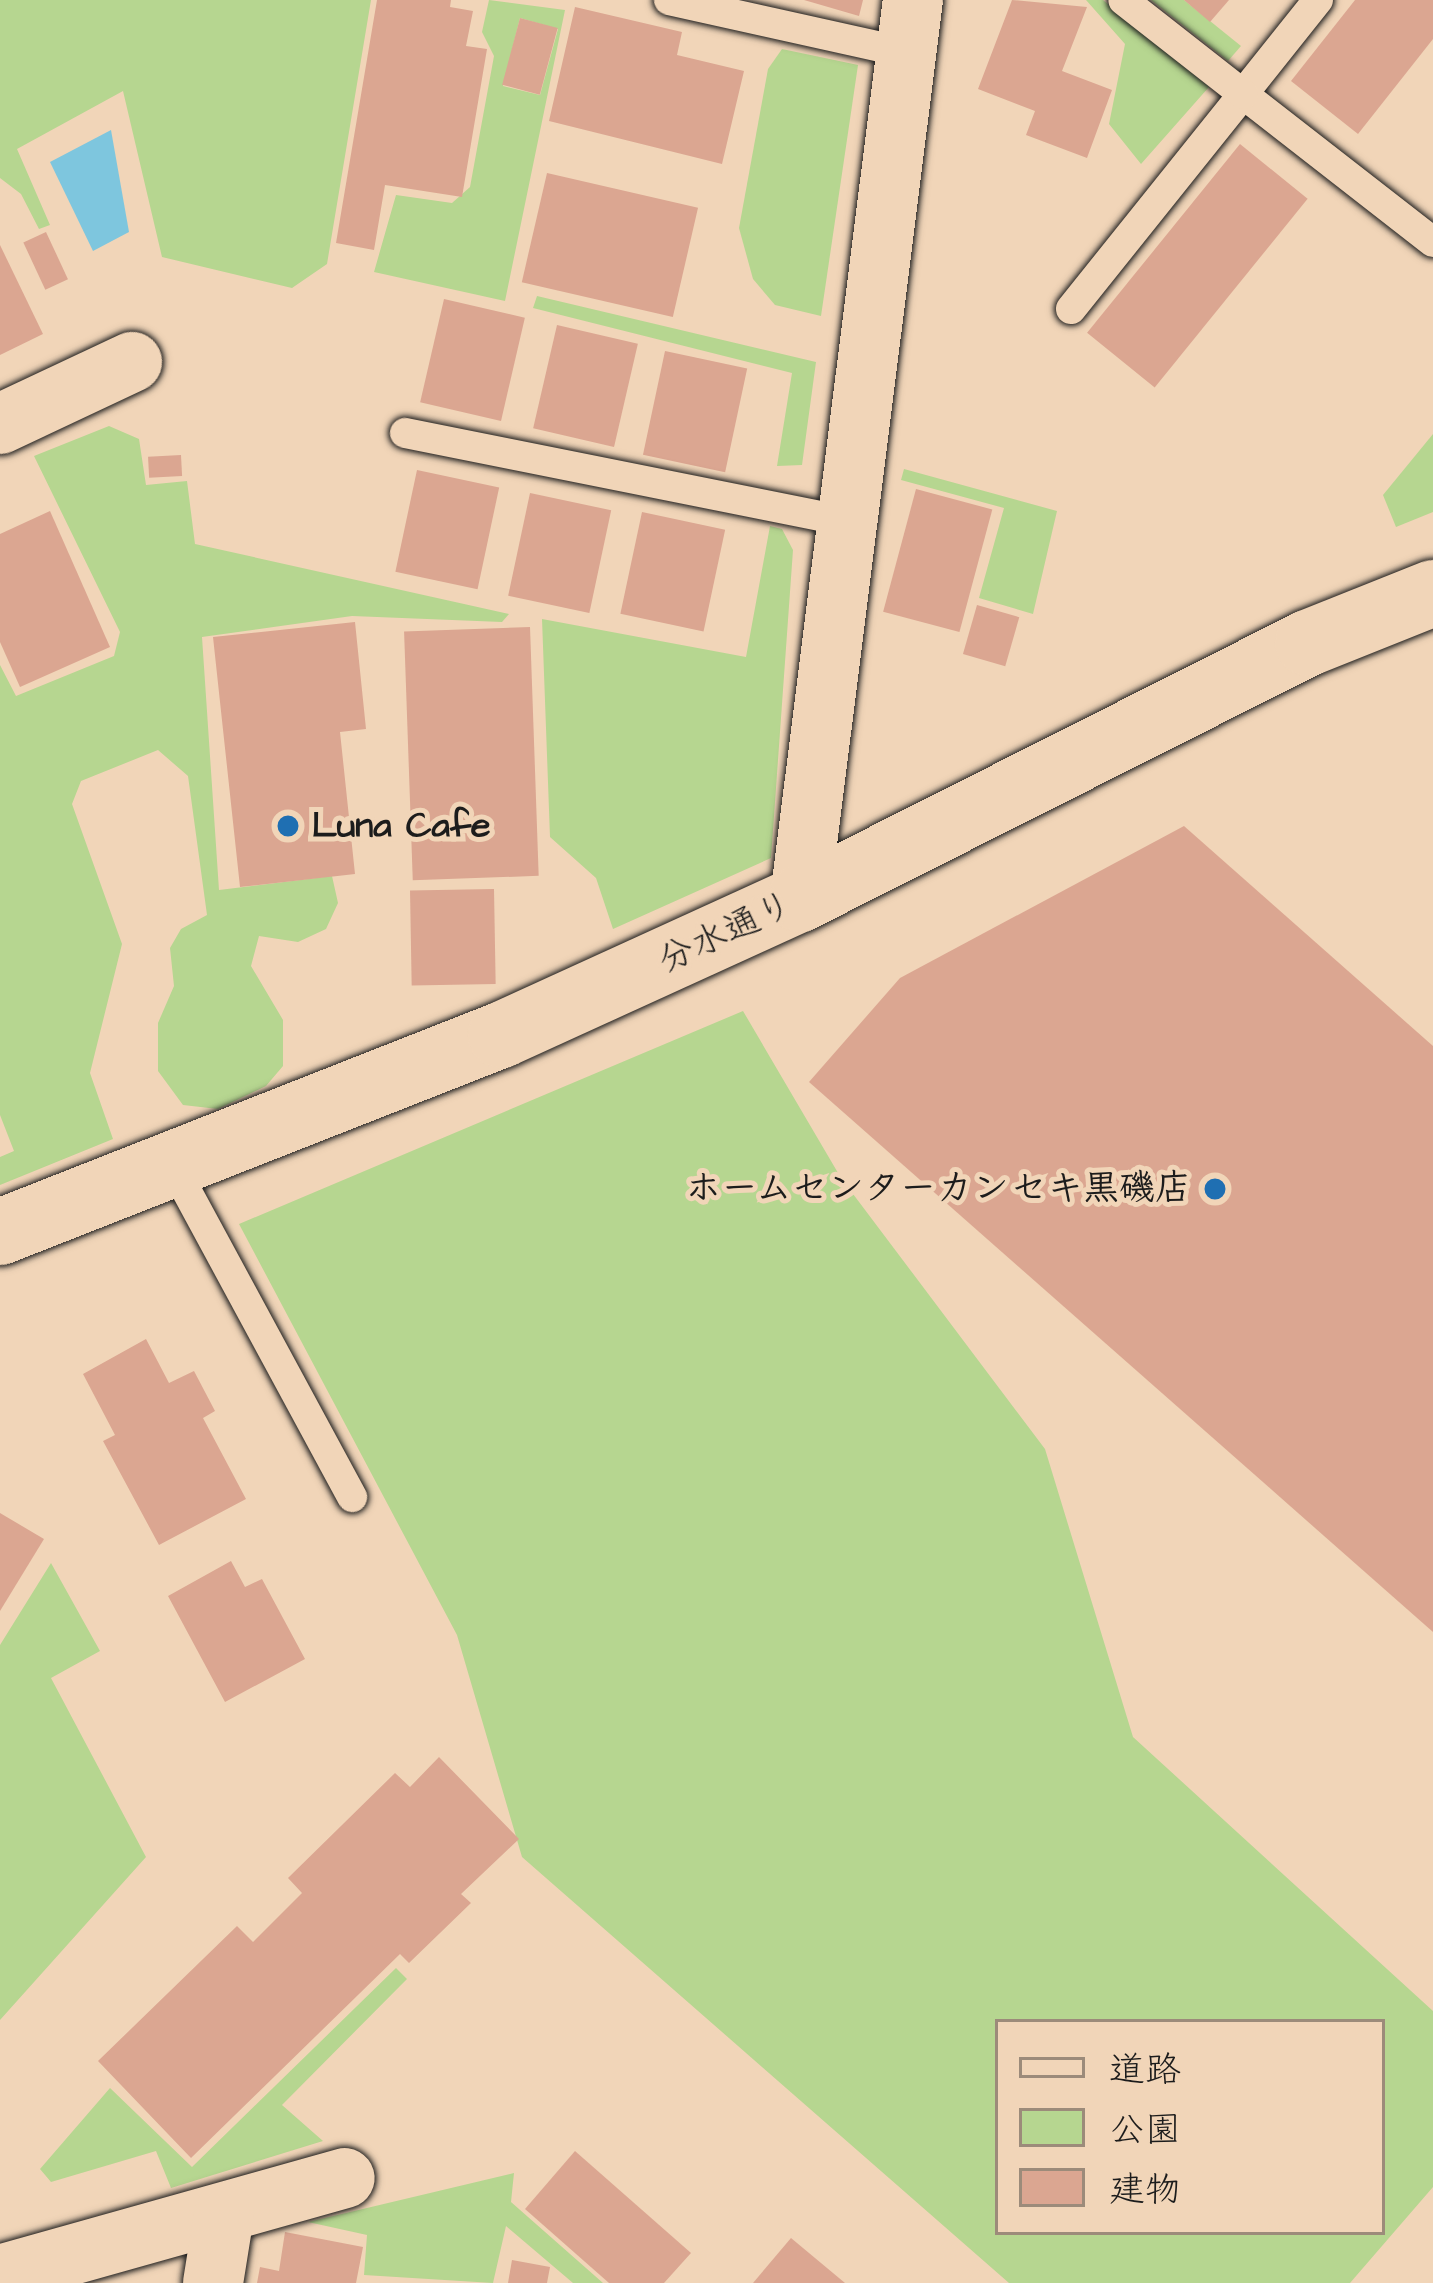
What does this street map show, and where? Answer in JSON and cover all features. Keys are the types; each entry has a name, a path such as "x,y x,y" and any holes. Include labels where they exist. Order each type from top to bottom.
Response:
{"street":[{"path":"800,899 911,27"},
{"path":"0,424 133,362"},
{"name":"分水通り","path":"0,1232 501,1035 800,899 1308,643 1433,593"},
{"path":"0,2275 345,2178"},
{"path":"213,2283 224,2214"}],"lane":[{"path":"669,0 911,27"},
{"path":"1123,0 1433,242"},
{"path":"1071,309 1318,0"},
{"path":"405,434 849,522"},
{"path":"171,1162 352,1497"}],"green space":[{"path":"0,0 371,0 327,264 292,288 162,257 123,91 17,149 50,225 39,229 21,194 0,178"},
{"path":"489,0 565,10 505,301 374,272 396,195 452,203 470,187 494,56 482,32","holes":["520,18 558,29 540,95 503,86"]},
{"path":"1086,0 1103,0 1209,87 1141,164 1109,124 1125,44"},
{"path":"1151,0 1184,0 1241,46 1228,61"},
{"path":"782,49 858,65 821,316 775,305 753,279 739,228 768,69"},
{"path":"537,296 816,362 802,465 777,466 792,373 533,308"},
{"path":"109,426 139,439 146,485 187,481 195,544 509,614 502,622 352,616 202,637 219,890 332,876 338,903 326,929 298,942 259,936 251,966 283,1020 283,1066 266,1086 218,1109 183,1105 158,1071 158,1023 174,986 170,948 181,929 207,915 188,776 158,750 81,781 72,804 122,944 90,1073 113,1139 0,1185 0,1157 14,1151 0,1115 0,665 16,696 114,656 120,632 34,456"},
{"path":"1433,434 1433,512 1396,527 1383,495"},
{"path":"904,469 1057,511 1033,614 979,598 1004,508 901,480"},
{"path":"770,526 782,529 793,550 771,858 613,929 596,878 550,837 542,619 746,657"},
{"path":"743,1011 841,1178 1045,1449 1133,1737 1433,2011 1433,2187 1350,2283 1009,2283 522,1857 457,1635 239,1224"},
{"path":"51,1563 100,1651 51,1678 146,1857 0,2020 0,1645"},
{"path":"396,1968 407,1979 282,2105 323,2141 171,2188 156,2151 51,2182 40,2169 110,2088 192,2167"},
{"path":"514,2173 511,2202 603,2283 573,2283 506,2226 493,2283 364,2275 367,2235 308,2222"}],"water":[{"path":"111,130 129,232 93,251 50,162"}],"building":[{"path":"377,0 451,0 450,7 473,11 466,46 487,49 462,197 385,185 374,250 336,243"},
{"path":"804,0 863,0 859,16"},
{"path":"1012,0 1087,7 1062,71 1112,90 1087,158 1026,135 1035,111 978,89"},
{"path":"1184,0 1229,0 1210,22"},
{"path":"1355,0 1433,0 1433,39 1358,134 1291,81"},
{"path":"575,7 682,32 677,55 744,71 722,164 549,121"},
{"path":"520,18 558,28 540,95 502,85"},
{"path":"1240,144 1308,199 1155,388 1087,333"},
{"path":"547,173 698,208 673,317 522,282"},
{"path":"46,232 68,279 45,290 23,243"},
{"path":"0,245 43,334 0,355"},
{"path":"444,299 525,318 501,421 420,402"},
{"path":"557,325 638,344 614,447 533,428"},
{"path":"665,351 747,368 725,472 643,455"},
{"path":"181,455 182,476 149,478 148,457"},
{"path":"417,470 499,487 478,589 395,572"},
{"path":"916,489 992,509 959,632 883,612"},
{"path":"530,493 611,510 589,613 508,596"},
{"path":"50,511 110,647 20,687 0,642 0,534"},
{"path":"642,512 725,530 704,631 620,614"},
{"path":"977,605 1019,617 1005,666 963,654"},
{"path":"355,622 366,729 340,732 355,874 240,887 213,637"},
{"path":"530,627 539,876 413,880 404,631"},
{"path":"1184,826 1433,1046 1433,1632 809,1082 900,978"},
{"path":"494,889 496,984 412,985 410,890"},
{"path":"146,1339 169,1383 194,1371 215,1411 203,1418 246,1499 159,1545 103,1441 115,1435 83,1374"},
{"path":"0,1513 44,1539 0,1611"},
{"path":"231,1561 245,1587 262,1579 305,1659 225,1702 168,1596"},
{"path":"439,1757 519,1839 461,1894 471,1903 409,1963 400,1954 191,2158 98,2061 237,1926 253,1942 302,1893 288,1878 395,1773 410,1787"},
{"path":"575,2151 691,2253 664,2283 609,2283 525,2209"},
{"path":"285,2232 363,2247 356,2283 257,2283 260,2267 279,2271"},
{"path":"791,2238 845,2283 753,2283"},
{"path":"512,2260 550,2267 547,2283 508,2283"}],"place":[{"name":"Luna Cafe","path":"288,826"},
{"name":"ホームセンターカンセキ黒磯店","path":"1215,1189"}]}
